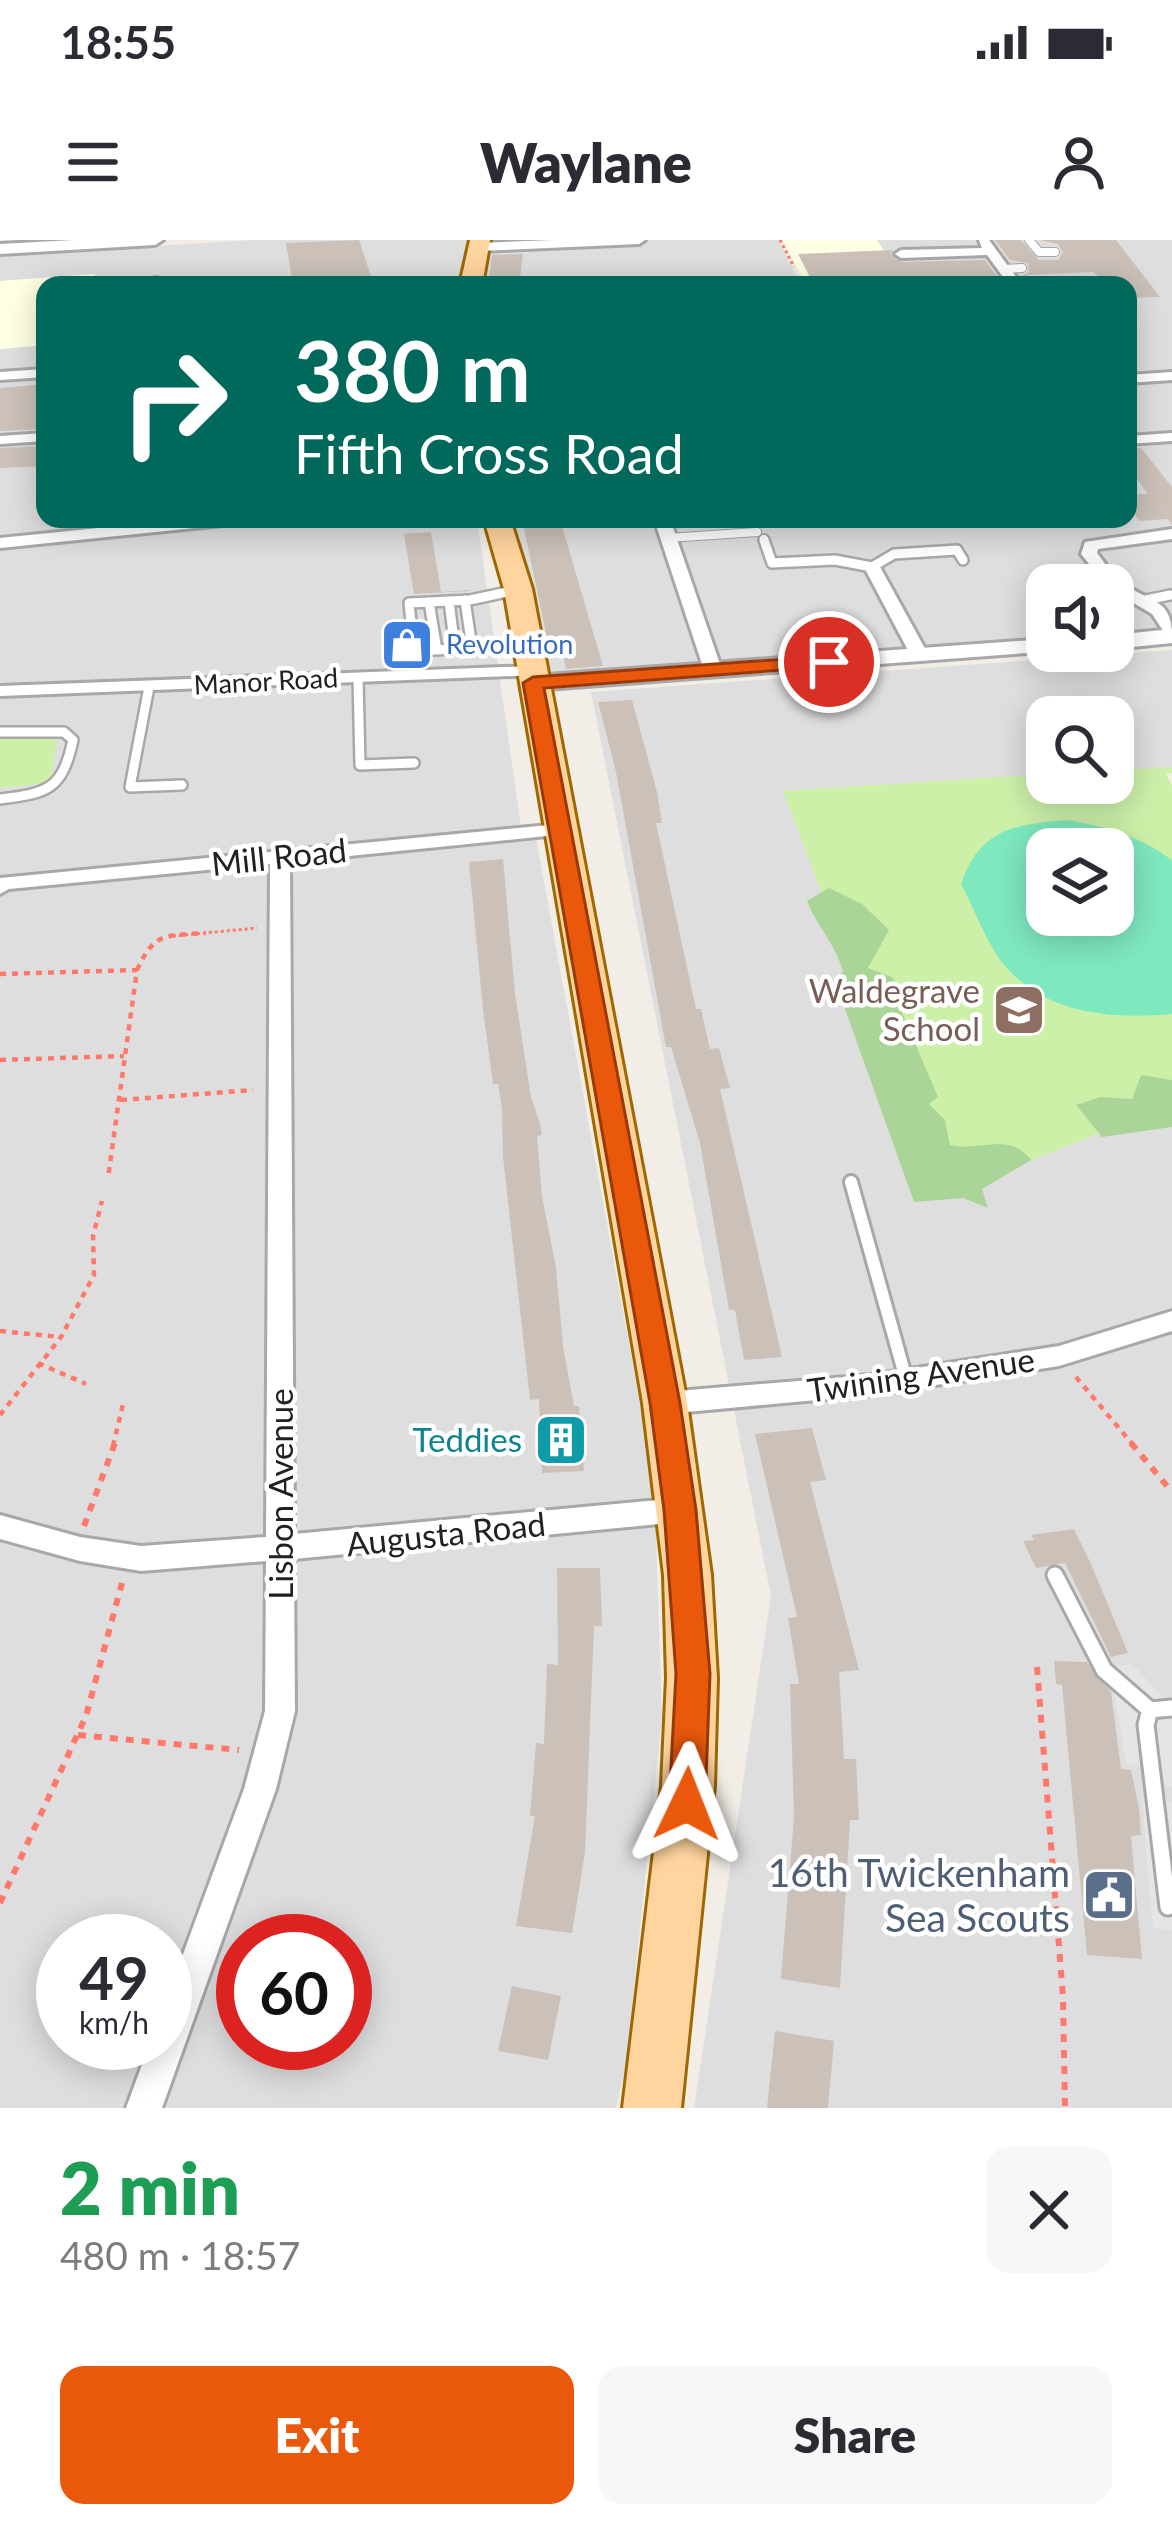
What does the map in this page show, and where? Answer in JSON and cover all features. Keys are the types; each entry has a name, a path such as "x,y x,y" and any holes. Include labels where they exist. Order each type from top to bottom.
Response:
{"main road":[{"path":"473,276 479,243"},
{"path":"500,528 518,589 665,1403 680,1510 693,1674 684,1870 652,2108"}],"street":[{"path":"0,249 155,240"},
{"path":"479,243 639,240"},
{"path":"901,254 987,246 1009,276"},
{"path":"0,376 36,374"},
{"path":"1137,378 1172,376"},
{"path":"0,440 36,437"},
{"path":"1137,439 1172,437"},
{"path":"0,543 146,528"},
{"path":"664,528 713,670"},
{"path":"1134,639 1172,633 1158,610 1115,586 1089,554 1091,544 1172,534"},
{"path":"872,567 919,654"},
{"path":"531,667 713,670 1026,647"},
{"name":"Manor Road","path":"0,691 531,667"},
{"name":"Mill Road","path":"0,886 559,830"},
{"name":"Lisbon Avenue","path":"144,2108 280,1711 280,856"},
{"name":"Twining Avenue","path":"665,1403 906,1379 1059,1356 1172,1321"},
{"name":"Augusta Road","path":"0,1527 75,1550 126,1559 281,1550 680,1510"}],"lane":[{"path":"1029,240 1040,252 1055,252"},
{"path":"1004,269 1022,268"},
{"path":"664,528 760,535 772,563 835,560 872,567 894,554 957,550 963,560"},
{"path":"518,589 468,600 409,603 414,651 477,647 531,667"},
{"path":"1141,601 1169,596"},
{"path":"468,600 477,647"},
{"path":"449,601 455,649"},
{"path":"429,602 436,650"},
{"path":"358,678 361,766 414,763"},
{"path":"148,687 130,787 182,785"},
{"path":"0,732 64,732 73,740 60,784 32,795 0,799"},
{"path":"851,1182 906,1379"},
{"path":"1055,1575 1104,1670 1150,1711 1172,1708"},
{"path":"1150,1711 1146,1725 1168,1907"}],"path":[{"path":"780,240 798,276"},
{"path":"108,1178 137,970 149,944 159,937 280,926"},
{"path":"0,974 137,970"},
{"path":"0,1060 124,1056"},
{"path":"121,1100 280,1088"},
{"path":"0,1415 61,1336 94,1275 93,1236 102,1201"},
{"path":"0,1331 61,1336"},
{"path":"1059,1356 1172,1492"},
{"path":"38,1363 86,1384"},
{"path":"75,1550 119,1431 124,1400"},
{"path":"0,1903 78,1735 126,1559"},
{"path":"1037,1667 1041,1766 1065,1990 1065,2108"},
{"path":"78,1735 269,1754"}],"shaded area":[{"path":"254,240 467,240 463,276 94,274 0,281 0,255"},
{"path":"485,240 778,240 796,276 484,276"},
{"path":"783,240 877,240 900,276 801,276"},
{"path":"877,240 1172,240 1172,631 1134,634 1134,564 1026,564 1026,642 548,677 511,528 1137,528 1137,276 900,276"},
{"path":"36,278 36,346 0,349 0,281"},
{"path":"36,346 36,528 478,528 521,826 0,878 0,788 50,782 57,736 0,738 0,349"},
{"path":"1172,650 1172,767 1134,769 1134,696 1026,696 1026,775 784,791 1172,1104 1172,2108 694,2108 771,1596 591,692 1026,661 1026,672 1134,672 1134,653"},
{"path":"536,838 654,1480 662,1716 626,2063 616,2108 0,2108 0,890"},
{"path":"1132,1664 1172,1706 1172,1787 1145,1786 1142,1766 1126,1764 1110,1667"},
{"path":"1142,1802 1172,1802 1172,1930 1153,1928"}],"green space":[{"path":"58,736 50,783 0,788 0,738"},
{"name":"Waldegrave School","path":"1172,767 1172,773 1166,774 1172,785 1172,1104 937,1198 783,791 1026,775 1026,804 1134,804 1134,769"},
{"path":"1067,820 1104,828 1026,828 1026,936 1134,936 1134,839 1172,860 1172,1014 1127,1016 1061,1004 1023,983 1006,967 961,884 978,851 1015,828"},
{"path":"829,888 862,904 889,930 868,968 892,977 904,995 901,1010 938,1097 929,1104 945,1120 950,1145 1004,1144 1031,1160 982,1189 988,1208 963,1198 914,1202 835,981 843,972 840,962 807,901"},
{"path":"1141,1075 1172,1080 1172,1127 1102,1137 1076,1105 1100,1097 1132,1099"}],"building":[{"path":"359,240 371,276 292,276 286,243"},
{"path":"995,240 1021,240 1039,260 1058,260 1063,253 1058,244 1040,240 1116,240 1160,297 1137,298 1137,276 1093,272 1021,276 1029,273 1028,263 1010,260"},
{"path":"893,250 891,255 901,262 985,260 997,276 809,276 798,254"},
{"path":"523,254 520,276 489,276 492,255"},
{"path":"36,385 36,429 0,431 0,388"},
{"path":"36,446 36,466 0,468 0,448"},
{"path":"1137,448 1172,487 1172,525 1168,519 1139,521 1137,494 1148,494 1137,479"},
{"path":"524,528 563,528 603,666 566,669 560,642 548,643"},
{"path":"431,532 441,592 469,591 414,594 404,534"},
{"path":"632,700 657,792 662,823 656,823 696,1009 701,1009 710,1049 719,1048 730,1088 720,1089 782,1357 744,1360 735,1310 729,1310 700,1143 671,1047 666,1047 616,772 598,702"},
{"path":"503,859 515,994 531,1097 542,1135 537,1136 542,1196 556,1268 563,1346 574,1406 579,1406 584,1471 542,1473 539,1399 530,1400 503,1157 502,1109 498,1084 493,1084 483,1010 469,862"},
{"path":"812,1428 826,1480 810,1482 859,1670 839,1672 844,1759 856,1759 859,1820 850,1820 840,1988 781,1979 794,1817 790,1684 799,1684 788,1618 797,1617 755,1434"},
{"path":"1074,1529 1128,1653 1111,1657 1065,1563 1036,1568 1023,1541 1034,1540 1031,1535"},
{"path":"557,1568 600,1568 602,1626 594,1626 585,1852 572,1933 516,1926 535,1816 530,1816 536,1743 544,1744 547,1664 558,1665"},
{"path":"1054,1661 1087,1662 1111,1692 1121,1769 1131,1770 1139,1809 1141,1835 1131,1836 1142,1959 1087,1955 1062,1685 1056,1684"},
{"path":"512,1986 561,1996 548,2060 498,2051"},
{"path":"775,2031 834,2041 828,2108 767,2108"}],"place":[{"name":"Revolution","path":"407,645"},
{"name":"Waldegrave School","path":"1019,1010"},
{"name":"Teddies","path":"561,1440"},
{"name":"16th Twickenham Sea Scouts","path":"1109,1895"}],"route":[{"path":"687,1804 693,1674 680,1510 665,1403 533,683 829,662"}]}
